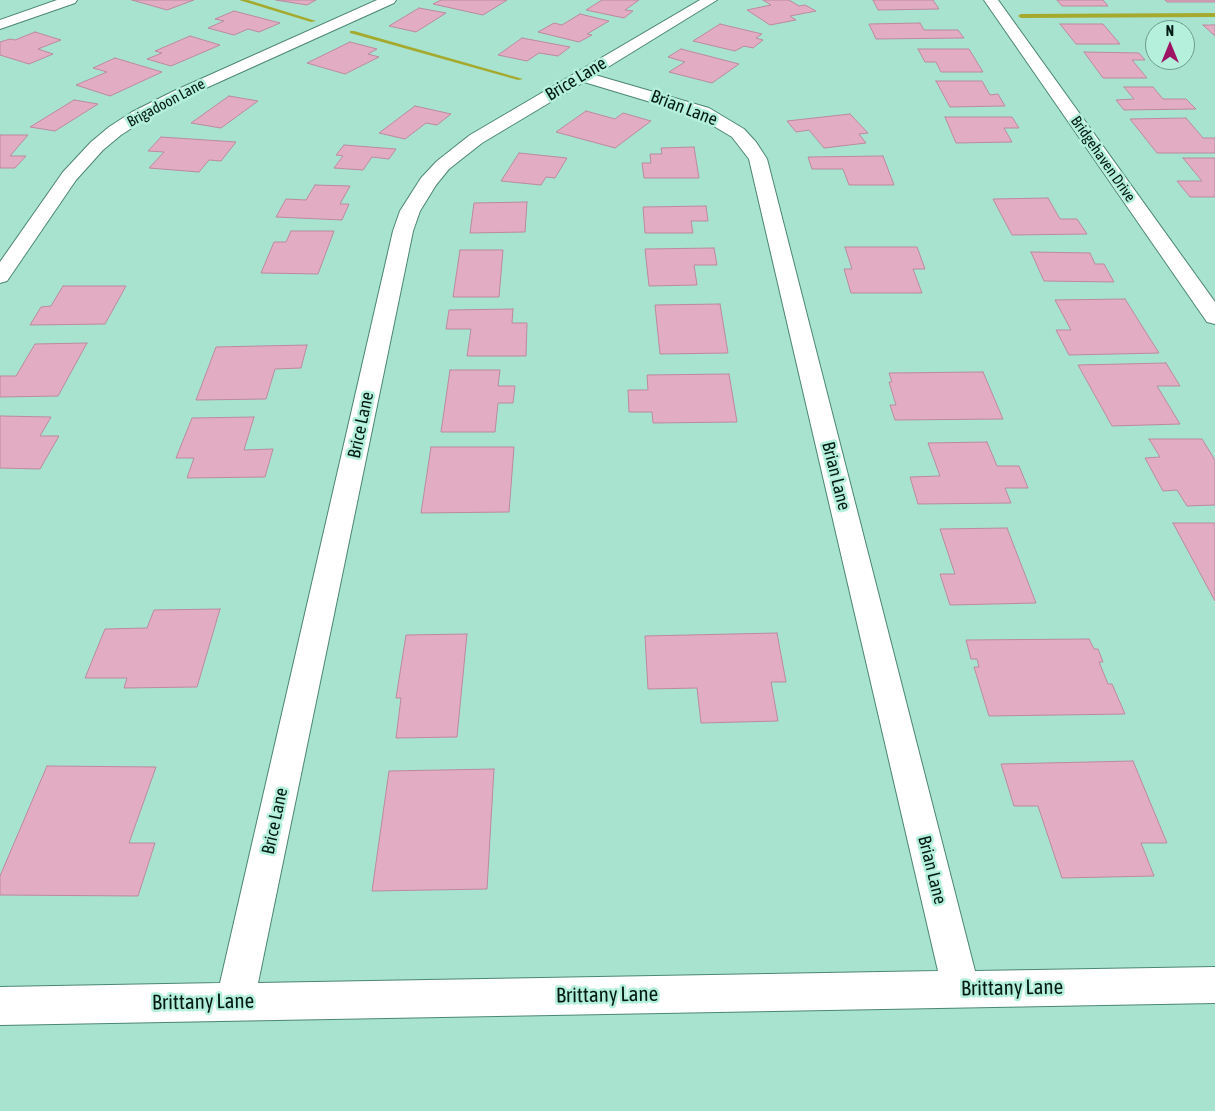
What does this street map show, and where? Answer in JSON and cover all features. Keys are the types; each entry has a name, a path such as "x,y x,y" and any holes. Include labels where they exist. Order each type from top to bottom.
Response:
{"street":[{"path":"0,25 70,0"},
{"name":"Brigadoon Lane","path":"0,277 69,176 97,146 115,131 138,116 180,94 389,0"},
{"name":"Brice Lane","path":"235,1002 406,220 428,182 452,158 482,136 710,0"},
{"name":"Bridgehaven Drive","path":"991,0 1215,318"},
{"name":"Brian Lane","path":"582,76 664,98 703,112 738,133 750,146 758,159 961,989"},
{"name":"Brittany Lane","path":"0,1006 1215,985"}],"building":[{"path":"132,0 194,0 167,10"},
{"path":"276,0 316,0 307,5"},
{"path":"441,0 507,0 483,15 433,4"},
{"path":"602,0 639,0 625,10 633,11 624,18 586,10"},
{"path":"763,0 789,0 799,6 805,5 816,11 790,16 796,20 770,25 747,10 771,5"},
{"path":"873,0 933,0 939,9 878,10"},
{"path":"1057,0 1103,0 1108,6 1062,6"},
{"path":"1165,0 1215,0 1215,2 1167,2"},
{"path":"419,8 446,13 416,32 389,26"},
{"path":"234,11 280,23 259,32 248,29 234,35 208,28 224,21 215,19"},
{"path":"580,14 609,21 587,34 592,35 579,42 538,32 554,23 562,25"},
{"path":"920,23 924,30 958,30 964,38 876,39 869,24"},
{"path":"720,24 762,34 756,38 763,40 753,48 744,46 735,51 693,41"},
{"path":"1060,24 1103,24 1120,44 1076,44"},
{"path":"1203,25 1215,25 1215,36"},
{"path":"35,32 61,40 38,49 53,54 29,64 0,55 0,42 10,39 15,40"},
{"path":"190,36 220,45 171,66 147,59 162,53 155,51"},
{"path":"522,38 570,47 558,56 539,53 527,61 498,55"},
{"path":"350,42 377,49 368,54 379,57 345,74 307,63"},
{"path":"681,49 739,64 712,83 669,72 685,62 668,57"},
{"path":"918,49 969,49 983,72 941,72 936,62 925,62"},
{"path":"1084,52 1139,53 1145,60 1132,60 1147,78 1103,78"},
{"path":"115,58 162,72 110,96 76,85 107,72 93,68"},
{"path":"936,81 982,81 990,95 998,94 1005,106 950,107"},
{"path":"1124,87 1153,87 1163,99 1186,99 1196,109 1124,110 1116,100 1134,99"},
{"path":"229,96 258,101 221,128 191,123"},
{"path":"74,100 98,104 55,131 30,127"},
{"path":"415,106 451,114 437,125 426,123 405,139 379,133"},
{"path":"586,111 615,119 623,113 651,121 615,148 556,132"},
{"path":"850,114 868,133 859,134 866,143 824,148 809,130 796,132 787,121"},
{"path":"945,117 1012,117 1019,128 1004,128 1012,142 956,143"},
{"path":"1186,118 1203,138 1215,138 1215,153 1157,153 1130,119"},
{"path":"0,135 28,135 10,156 26,156 15,168 0,168"},
{"path":"161,137 236,142 221,161 209,160 199,172 149,168 164,152 148,151"},
{"path":"344,145 396,149 389,159 372,157 363,170 334,168 343,156 336,155"},
{"path":"694,147 699,178 644,178 642,163 651,163 650,154 662,154 661,148"},
{"path":"519,153 567,158 555,178 546,177 541,185 501,181"},
{"path":"883,156 894,185 849,185 843,169 812,169 808,157"},
{"path":"1183,158 1215,158 1215,197 1190,197 1177,181 1202,181"},
{"path":"315,185 350,186 340,204 349,204 342,220 276,217 286,199 306,200"},
{"path":"1048,198 1060,219 1077,219 1087,234 1012,235 993,199"},
{"path":"527,202 525,232 470,233 474,203"},
{"path":"706,206 708,221 691,221 693,233 645,233 643,207"},
{"path":"291,231 334,231 318,274 261,273 274,242 286,242"},
{"path":"845,247 917,247 925,269 913,269 922,293 851,293 844,269 852,269"},
{"path":"714,248 717,265 694,265 697,285 649,286 645,249"},
{"path":"460,250 503,250 499,297 453,297"},
{"path":"1031,252 1090,253 1095,264 1104,264 1114,282 1044,281"},
{"path":"63,286 126,286 105,324 30,325 41,307 51,306"},
{"path":"1125,299 1159,353 1069,355 1056,330 1071,330 1055,300"},
{"path":"720,304 728,353 660,354 655,305"},
{"path":"513,309 512,323 527,323 526,356 467,356 471,329 446,329 449,310"},
{"path":"87,343 58,396 0,397 0,376 16,376 35,344"},
{"path":"307,345 301,368 275,369 266,399 196,400 216,347"},
{"path":"1166,363 1180,386 1157,386 1180,424 1112,426 1078,365"},
{"path":"450,370 500,370 498,386 515,386 513,403 498,403 495,432 441,432"},
{"path":"983,372 1003,419 895,420 890,405 896,405 889,382 892,382 889,373"},
{"path":"729,374 737,422 653,423 652,412 629,412 628,390 648,390 647,375"},
{"path":"0,416 51,417 40,436 59,436 40,469 0,468"},
{"path":"254,417 244,450 273,449 265,477 187,478 194,458 176,458 192,418"},
{"path":"1149,439 1202,439 1215,460 1215,505 1187,506 1177,490 1163,491 1145,458 1160,457"},
{"path":"987,442 997,466 1019,466 1028,488 1005,488 1011,503 918,504 910,477 940,476 928,443"},
{"path":"431,447 514,447 509,512 421,513"},
{"path":"1173,523 1215,523 1215,601"},
{"path":"1007,528 1036,603 950,605 940,574 955,574 940,529"},
{"path":"220,609 197,687 124,688 127,678 85,678 105,629 147,628 154,610"},
{"path":"777,633 786,682 771,682 778,721 701,723 697,688 648,689 645,636"},
{"path":"467,634 457,737 396,738 401,698 396,698 406,635"},
{"path":"1089,639 1094,649 1098,649 1103,662 1099,662 1108,684 1112,684 1125,714 989,716 974,667 979,667 977,659 971,659 966,640"},
{"path":"1133,761 1167,843 1141,843 1154,876 1062,878 1038,806 1014,806 1001,764"},
{"path":"47,766 156,767 129,843 155,843 138,896 0,895 0,876"},
{"path":"494,769 487,889 372,891 389,771"}],"waterway":[{"path":"242,0 313,21"},
{"path":"1021,16 1215,15"},
{"path":"352,32 520,79"}]}
